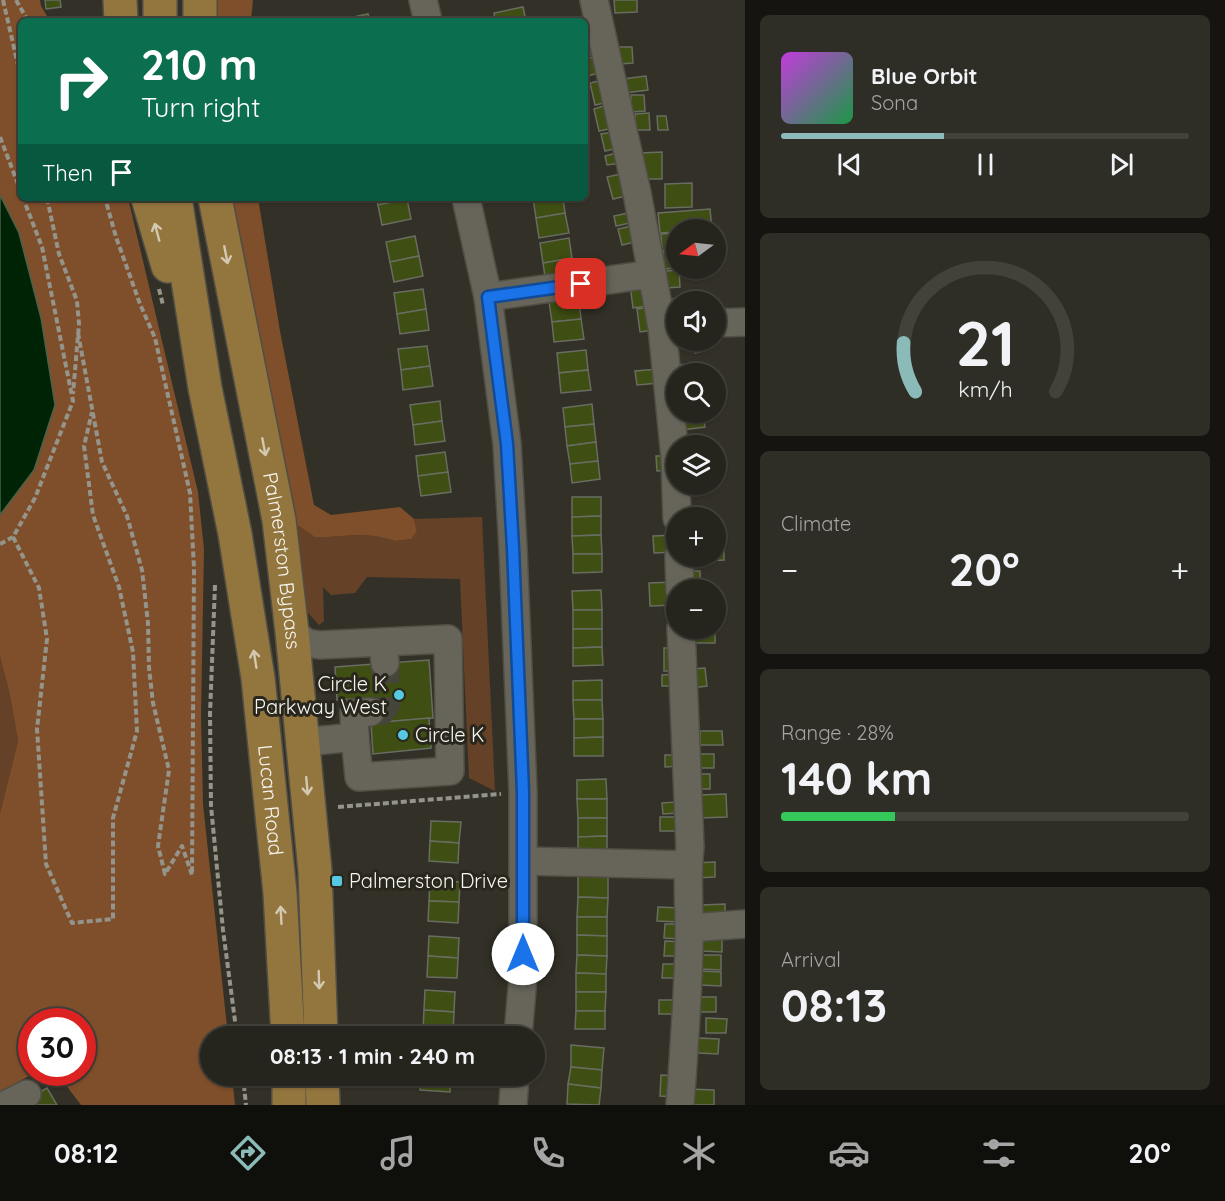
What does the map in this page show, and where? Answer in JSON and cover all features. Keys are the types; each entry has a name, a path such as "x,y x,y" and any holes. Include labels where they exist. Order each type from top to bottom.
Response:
{"main road":[{"path":"120,0 121,18"},
{"path":"160,0 160,18"},
{"path":"200,0 200,18"},
{"path":"149,201 206,388"},
{"path":"175,201 206,388"},
{"name":"Palmerston Bypass","path":"216,201 279,520 304,742 315,872 321,1026"},
{"name":"Lucan Road","path":"206,388 235,534 258,678 280,894 287,1026"},
{"path":"289,1086 290,1105"},
{"path":"322,1086 323,1105"}],"street":[{"path":"423,0 427,18"},
{"path":"594,0 637,193 652,274 666,317"},
{"path":"467,201 488,297 507,444 523,792 523,977 519,1026"},
{"path":"488,297 652,274"},
{"path":"726,323 745,322"},
{"path":"670,351 677,507"},
{"path":"292,632 307,643 384,653 448,639 450,771 359,777 354,713 370,712"},
{"path":"680,1105 690,928 688,865 690,847 681,639"},
{"path":"304,742 355,737"},
{"path":"522,861 688,865"},
{"path":"690,928 745,924"},
{"path":"513,1105 514,1086"}],"path":[{"path":"3,0 18,65"},
{"path":"16,0 26,18"},
{"path":"0,137 18,184"},
{"path":"24,201 42,247 73,401"},
{"path":"0,544 13,537 35,498 73,401 79,324 77,301 59,254 48,201"},
{"path":"78,333 102,462 127,516 142,570 153,703 169,770 158,846 165,874 182,846 192,875 194,568 190,494 155,338 140,304 106,201"},
{"path":"157,282 166,315"},
{"path":"13,537 39,588 47,639 37,729 46,864 72,923 113,919 113,818 137,731 133,652 119,587 93,515 84,446 93,408"},
{"path":"215,585 210,714 210,806 236,1026"},
{"path":"338,807 505,794"},
{"path":"244,1086 246,1105"}],"shaded area":[{"path":"0,0 40,0 48,18 18,18 18,201 129,201 198,492 204,549 201,716 203,804 227,1026 200,1026 200,1086 233,1086 235,1105 81,1105 67,1086 96,1086 96,1008 18,1008 18,1082 0,1092 0,813 18,741 0,657 0,515 34,470 55,405 41,318 19,233 0,195"},
{"path":"211,0 253,0 251,18 210,18"},
{"path":"0,195 19,233 41,318 55,405 34,470 0,515"},
{"path":"225,201 258,201 280,331 314,505 331,515 400,507 414,519 417,531 411,539 396,541 358,535 315,537 288,518"},
{"path":"482,517 495,791 469,778 460,579 367,577 355,593 331,595 323,587 324,621 319,625 299,603 288,518 328,537 375,536 396,541 410,539 417,531 414,519"},
{"path":"0,657 18,741 0,813"}],"building":[{"path":"45,0 60,0 61,7 46,9"},
{"path":"614,0 637,0 637,12 615,13"},
{"path":"523,7 525,18 495,18 494,13"},
{"path":"368,14 369,18 349,18"},
{"path":"595,32 600,52 588,55 588,33"},
{"path":"619,47 632,47 633,63 619,64"},
{"path":"598,56 602,72 588,76 588,58"},
{"path":"646,76 648,90 625,93 623,79"},
{"path":"603,80 609,102 595,105 590,83"},
{"path":"631,95 644,95 645,111 631,112"},
{"path":"607,105 613,128 599,131 594,109"},
{"path":"649,113 650,130 636,130 635,114"},
{"path":"657,116 666,116 668,130 658,130"},
{"path":"615,132 618,148 605,151 601,134"},
{"path":"620,152 621,163 607,165 605,156"},
{"path":"662,152 662,179 641,179 641,153"},
{"path":"621,174 626,196 613,199 607,177"},
{"path":"692,183 692,207 665,208 665,184"},
{"path":"377,201 397,201 378,205"},
{"path":"407,201 411,219 382,225 378,205"},
{"path":"533,201 563,201 565,213 536,218"},
{"path":"710,209 711,219 666,219 666,233 660,233 658,213"},
{"path":"565,213 569,233 539,238 536,218"},
{"path":"628,213 630,223 616,226 614,216"},
{"path":"632,226 635,242 622,245 618,229"},
{"path":"661,234 666,234 666,251 662,251"},
{"path":"415,236 419,256 390,262 386,242"},
{"path":"569,238 572,258 543,263 540,243"},
{"path":"663,252 666,252 666,269 664,269"},
{"path":"419,256 423,276 394,282 390,262"},
{"path":"572,258 576,278 546,283 543,263"},
{"path":"665,271 666,279 680,279 680,287 666,288"},
{"path":"630,285 645,289 647,306 633,308"},
{"path":"423,289 426,309 397,314 394,293"},
{"path":"579,299 581,319 552,322 549,302"},
{"path":"651,307 654,330 640,332 637,309"},
{"path":"426,309 429,330 400,334 397,314"},
{"path":"581,319 584,339 554,342 552,322"},
{"path":"427,346 430,366 401,370 398,349"},
{"path":"586,350 588,370 559,373 557,353"},
{"path":"430,366 433,386 403,390 401,370"},
{"path":"658,369 659,383 637,385 635,371"},
{"path":"588,370 591,390 561,393 559,373"},
{"path":"440,401 442,421 413,425 410,405"},
{"path":"592,404 594,424 565,427 563,408"},
{"path":"442,421 445,441 415,445 413,425"},
{"path":"682,423 704,423 705,427 682,430"},
{"path":"594,424 596,442 567,446 565,427"},
{"path":"596,442 598,461 570,464 567,446"},
{"path":"445,452 448,472 418,476 416,456"},
{"path":"656,456 666,456 666,470 657,471"},
{"path":"598,461 600,479 572,483 570,464"},
{"path":"448,472 451,492 421,496 418,476"},
{"path":"572,497 601,497 601,516 572,517"},
{"path":"601,516 601,535 572,536 572,517"},
{"path":"601,535 602,554 573,554 572,536"},
{"path":"666,535 666,552 654,553 653,536"},
{"path":"573,554 602,554 602,572 573,573"},
{"path":"685,571 700,571 700,579 685,579"},
{"path":"666,582 666,605 650,606 649,583"},
{"path":"601,590 602,610 573,610 572,591"},
{"path":"573,610 602,610 602,629 573,629"},
{"path":"573,629 602,629 602,647 573,648"},
{"path":"692,639 715,639 715,643 692,643"},
{"path":"602,647 603,665 573,666 573,648"},
{"path":"664,648 678,648 678,671 664,671"},
{"path":"429,660 433,718 371,723 369,698 337,700 335,667"},
{"path":"705,668 707,686 692,688 691,669"},
{"path":"677,674 677,686 662,686 662,675"},
{"path":"602,680 602,700 573,700 573,681"},
{"path":"573,700 602,700 603,719 574,719"},
{"path":"429,718 431,748 373,754 371,723"},
{"path":"574,719 603,719 603,737 574,738"},
{"path":"700,731 722,731 723,745 700,745"},
{"path":"603,737 603,756 574,756 574,738"},
{"path":"695,754 714,754 714,768 696,768"},
{"path":"665,755 680,755 681,766 665,767"},
{"path":"698,774 710,774 710,789 699,789"},
{"path":"606,779 607,799 577,799 577,780"},
{"path":"726,794 727,817 699,818 699,795"},
{"path":"577,799 607,799 607,818 578,818"},
{"path":"677,802 678,813 663,814 662,803"},
{"path":"660,817 679,817 679,831 660,831"},
{"path":"578,818 607,818 607,836 578,837"},
{"path":"431,821 461,822 459,843 430,841"},
{"path":"607,836 607,854 578,855 578,837"},
{"path":"430,841 459,843 458,863 429,861"},
{"path":"715,862 715,877 695,878 694,863"},
{"path":"578,869 608,870 608,898 578,897"},
{"path":"430,880 460,882 459,902 429,901"},
{"path":"578,897 608,898 607,917 577,917"},
{"path":"429,901 459,902 458,923 428,921"},
{"path":"725,904 725,918 703,919 702,905"},
{"path":"658,907 680,908 680,922 657,921"},
{"path":"577,917 607,917 607,936 577,935"},
{"path":"665,924 685,924 685,939 664,938"},
{"path":"577,935 607,936 607,956 577,955"},
{"path":"429,936 459,938 458,958 428,956"},
{"path":"701,937 722,937 722,952 701,951"},
{"path":"665,941 685,942 685,956 664,956"},
{"path":"577,955 607,956 606,974 576,973"},
{"path":"701,955 721,955 721,970 701,969"},
{"path":"428,956 458,958 457,978 427,977"},
{"path":"663,964 680,964 679,978 662,978"},
{"path":"701,971 721,972 721,986 700,985"},
{"path":"576,973 606,974 606,992 576,992"},
{"path":"425,990 455,992 454,1012 424,1010"},
{"path":"576,992 606,992 605,1011 576,1011"},
{"path":"696,997 716,997 716,1012 696,1012"},
{"path":"659,1000 676,1000 676,1014 659,1014"},
{"path":"424,1010 454,1012 453,1026 423,1026"},
{"path":"576,1011 605,1011 605,1029 575,1029"},
{"path":"706,1018 727,1019 726,1033 706,1033"},
{"path":"698,1038 719,1039 718,1054 698,1053"},
{"path":"571,1045 604,1048 602,1070 571,1067"},
{"path":"571,1067 602,1070 601,1088 568,1084"},
{"path":"661,1075 676,1076 674,1097 660,1096"},
{"path":"568,1084 601,1088 599,1105 567,1104"},
{"path":"420,1086 450,1086 450,1092 420,1090"},
{"path":"47,1088 57,1105 17,1105"},
{"path":"689,1089 714,1090 714,1105 688,1105"}],"tunnel":[{"path":"370,712 382,711 387,703 385,663"}],"place":[{"name":"Circle K Parkway West","path":"399,695"},
{"name":"Circle K","path":"403,735"},
{"name":"Palmerston Drive","path":"337,881"}],"route":[{"path":"523,954 523,792 513,548 507,444 488,297 581,284"}]}
